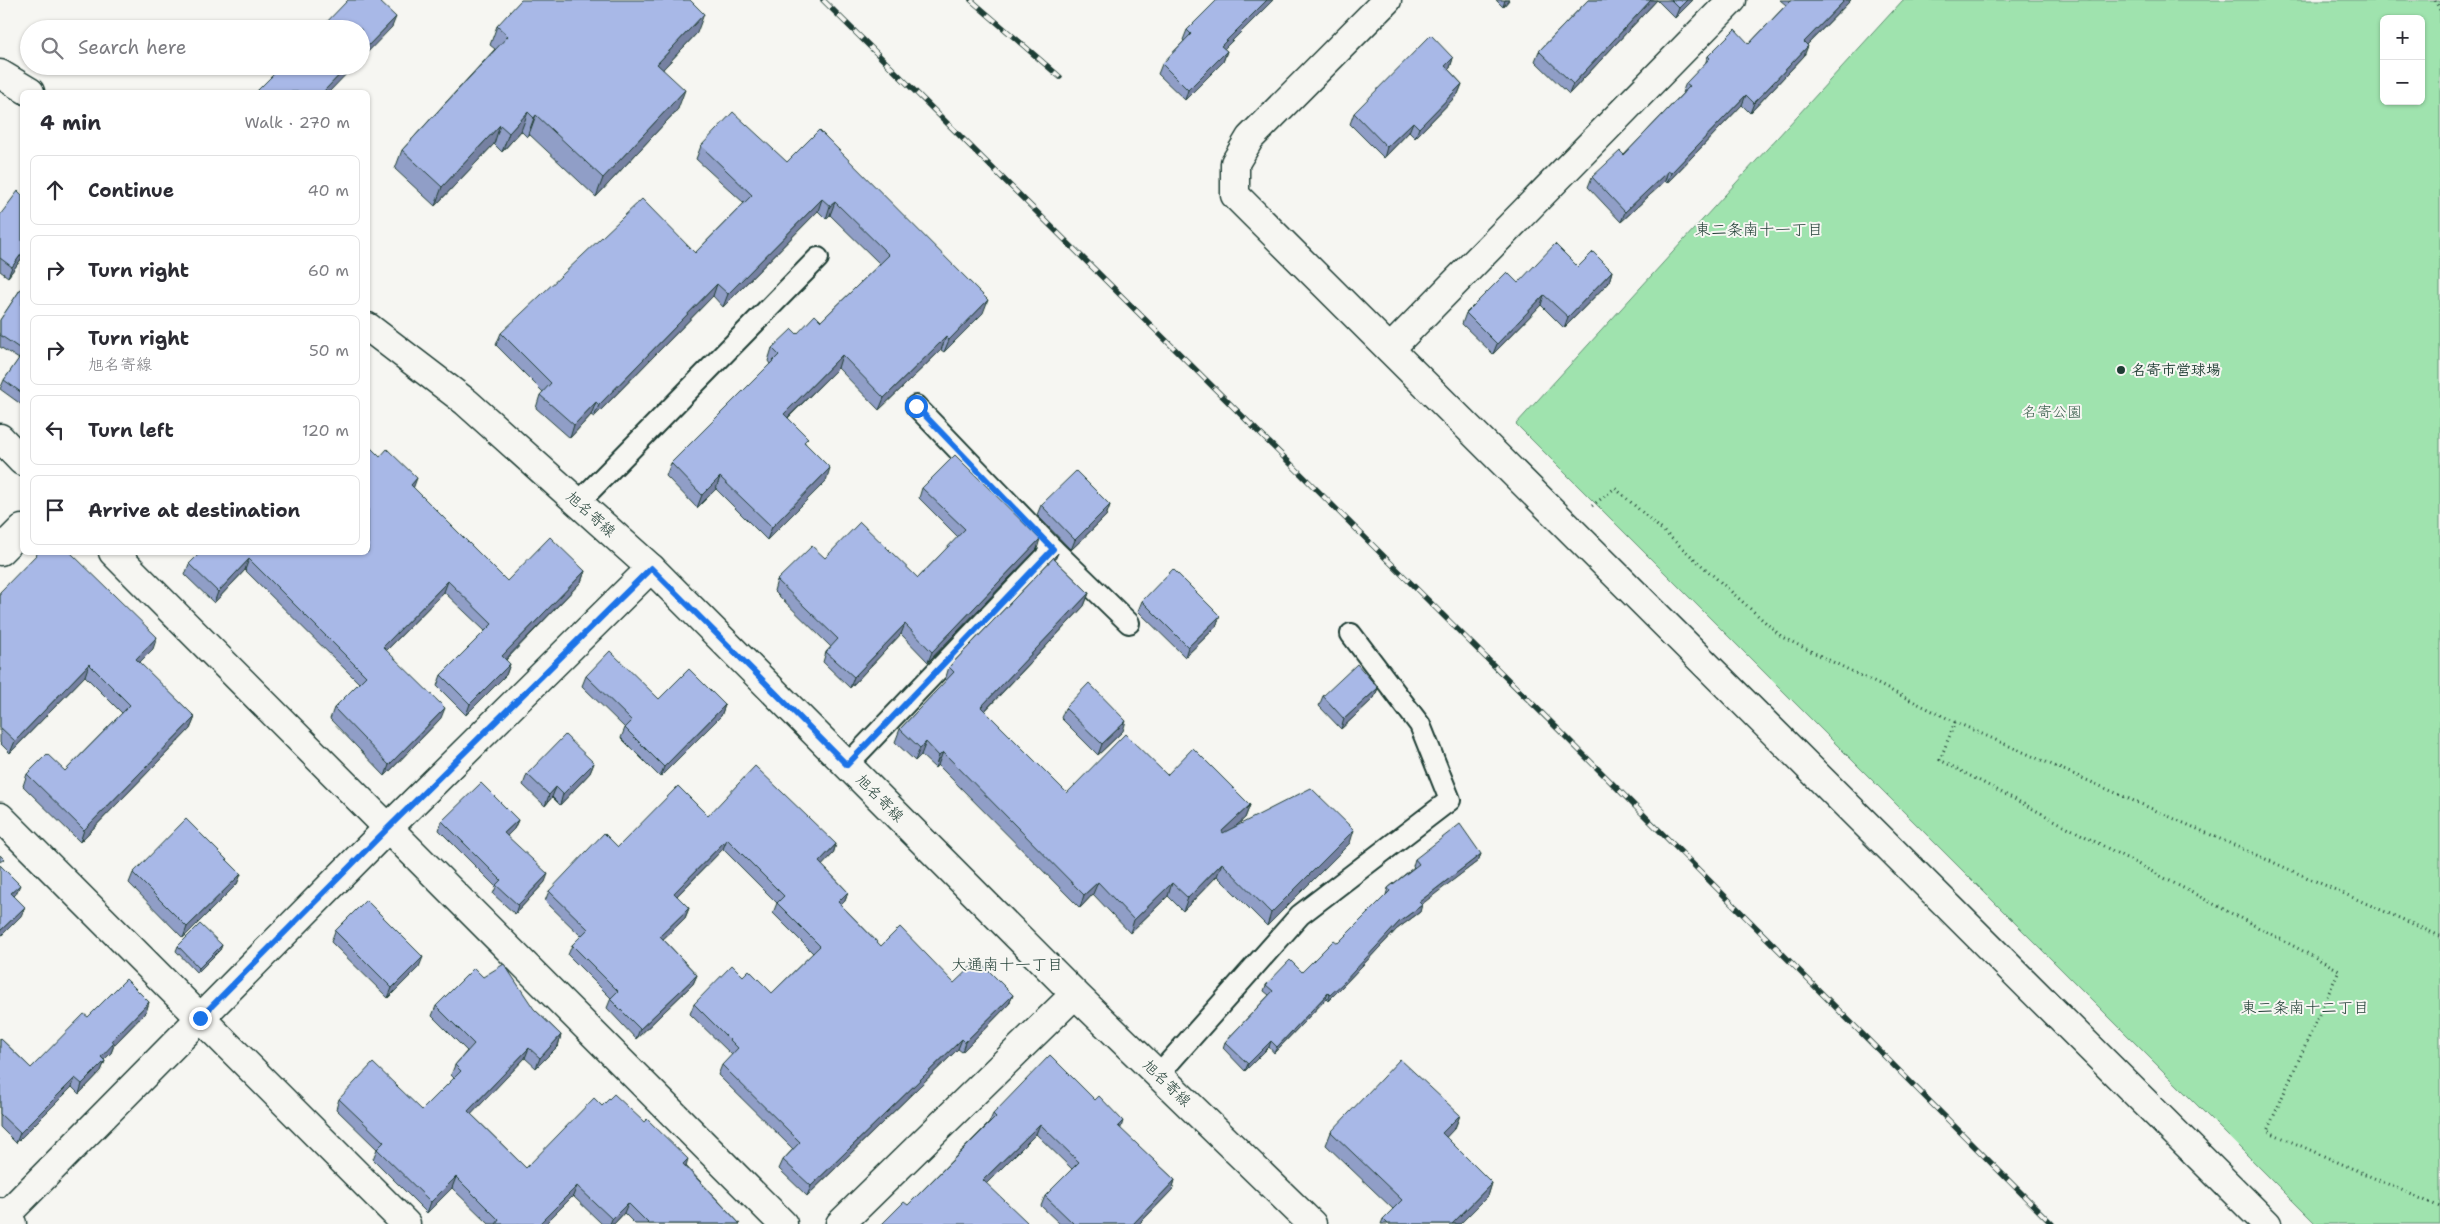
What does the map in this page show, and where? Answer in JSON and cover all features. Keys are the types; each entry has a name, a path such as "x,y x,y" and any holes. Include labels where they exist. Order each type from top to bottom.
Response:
{"street":[{"path":"1387,0 1250,138 1235,163 1235,195 2267,1224"},
{"path":"1390,349 1732,0"},
{"path":"0,74 27,90"},
{"name":"旭名寄線","path":"370,329 466,402 651,568 1074,994 1312,1224"},
{"path":"0,438 20,459"},
{"path":"0,551 20,531"},
{"path":"116,555 387,829 783,1224"},
{"path":"4,1219 387,829 651,568"},
{"path":"0,817 406,1224"},
{"path":"840,1224 1074,994"}],"lane":[{"path":"578,503 818,258"},
{"path":"916,406 1053,549 1129,623"},
{"path":"847,765 1053,549"},
{"path":"1158,1074 1300,915 1450,800 1420,726 1351,634"}],"path":[{"path":"2435,0 2440,10"},
{"path":"1567,527 1615,488 1782,638 1955,722 2440,936"},
{"path":"1955,722 1940,760 2339,970 2267,1131 2440,1206"}],"green space":[{"name":"名寄公園","path":"1903,0 2440,0 2440,1224 2316,1224 1516,424"}],"building":[{"path":"348,0 378,0 396,17 370,44 370,20 329,20"},
{"path":"521,0 690,0 704,14 657,64 685,90 603,178 536,115 534,118 528,112 509,133 500,125 442,187 402,150 508,36 497,26"},
{"path":"1217,0 1267,0 1221,46 1227,51 1188,90 1162,64 1191,34 1187,30"},
{"path":"1588,0 1651,0 1573,84 1539,51"},
{"path":"1671,0 1687,0 1679,8"},
{"path":"1791,0 1845,0 1804,42 1808,46 1754,103 1746,95 1671,173 1668,171 1625,212 1592,177 1620,151 1624,155 1690,86 1686,83 1710,58 1708,56 1735,29 1749,44"},
{"path":"1431,35 1453,58 1445,66 1462,84 1419,128 1413,122 1387,147 1354,113"},
{"path":"273,75 339,75 325,90 258,90"},
{"path":"733,112 787,162 819,130 988,300 949,340 946,337 884,398 842,355 784,414 808,438 804,442 830,468 772,527 720,477 702,495 671,463 779,355 772,348 792,329 797,334 815,315 821,321 889,255 835,202 830,206 822,199 728,294 717,284 599,405 596,402 574,425 540,395 551,383 501,333 642,199 695,253 752,195 701,146"},
{"path":"18,191 20,193 20,256 12,267 0,258 0,215"},
{"path":"1555,244 1578,267 1593,252 1612,271 1568,317 1544,295 1497,344 1466,313 1507,272 1518,283"},
{"path":"20,290 20,349 0,335 0,320"},
{"path":"20,357 20,392 4,380"},
{"path":"370,447 380,457 387,449 417,478 411,485 507,581 550,537 585,571 502,656 510,664 470,704 441,675 492,624 448,581 383,647 445,708 389,765 334,708 366,676 249,559 218,592 189,564 198,555 370,555"},
{"path":"955,455 1040,539 932,652 905,624 854,677 826,652 838,639 777,580 812,546 825,558 860,522 918,578 965,529 922,488"},
{"path":"1076,471 1110,505 1075,540 1041,505"},
{"path":"1058,553 1054,559 1089,593 981,707 1067,793 1125,734 1167,775 1193,748 1250,805 1222,831 1223,833 1311,788 1354,830 1271,913 1222,863 1188,898 1172,883 1134,920 1098,882 1084,895 943,752 939,756 926,742 920,748 900,729 954,672 949,667"},
{"path":"36,555 73,555 157,637 136,659 195,717 84,830 27,774 47,754 65,771 130,705 89,664 15,741 0,727 0,592"},
{"path":"1173,569 1220,616 1188,647 1142,601"},
{"path":"610,651 659,699 689,669 725,705 664,767 625,728 632,721 586,676"},
{"path":"1357,664 1378,688 1344,719 1323,696"},
{"path":"1089,683 1126,721 1102,744 1065,708"},
{"path":"565,735 594,763 563,794 556,787 549,795 527,774"},
{"path":"755,766 836,844 819,862 848,892 838,902 881,946 900,927 954,983 978,960 1013,995 965,1042 962,1039 811,1186 783,1160 800,1142 722,1065 738,1048 694,1004 732,965 743,976 749,970 772,993 820,946 777,903 784,896 727,839 674,893 689,908 660,936 697,975 640,1029 610,999 618,991 572,945 588,929 549,891 604,833 618,847 678,786 708,816"},
{"path":"481,783 518,820 504,833 548,874 518,905 496,885 501,880 442,821"},
{"path":"186,819 241,874 187,927 133,873"},
{"path":"1460,824 1481,854 1419,902 1422,905 1399,922 1343,983 1330,995 1328,993 1277,1047 1271,1041 1248,1064 1225,1042 1273,991 1266,985 1290,960 1302,972 1334,940 1338,943 1390,891 1388,888 1419,864 1415,859"},
{"path":"0,865 20,885 11,893 25,907 0,931"},
{"path":"366,900 423,957 392,988 335,931"},
{"path":"200,924 222,945 199,968 178,946"},
{"path":"504,964 534,1009 561,1035 540,1058 529,1048 468,1111 526,1168 594,1098 602,1106 614,1094 644,1122 647,1119 688,1159 683,1164 740,1224 649,1224 628,1203 612,1219 577,1186 539,1224 496,1224 499,1220 456,1177 431,1202 377,1149 384,1142 339,1099 373,1063 422,1110 461,1071 455,1065 474,1044 436,1006 474,968 483,977"},
{"path":"126,979 149,1002 112,1040 114,1043 101,1057 105,1061 82,1084 75,1078 20,1133 0,1114 0,1038 31,1068 84,1014 88,1017"},
{"path":"1050,1055 1095,1100 1099,1096 1123,1121 1118,1126 1175,1180 1133,1224 1074,1224 1045,1196 1079,1162 1040,1124 983,1180 1027,1222 1025,1224 882,1224 904,1202 908,1205 996,1117 993,1114"},
{"path":"1400,1059 1460,1115 1442,1133 1492,1183 1452,1224 1388,1224 1383,1219 1402,1200 1331,1132"}],"railway":[{"path":"823,0 1565,736 2052,1224"},
{"path":"971,0 1060,77"}],"place":[{"name":"名寄市営球場","path":"2121,370"}],"district":[{"name":"東二条南十一丁目","path":"1759,229"},
{"name":"大通南十一丁目","path":"1007,964"},
{"name":"東二条南十二丁目","path":"2305,1007"}],"route":[{"path":"200,1018 387,829 651,568 847,765 1053,549 916,406"}]}
